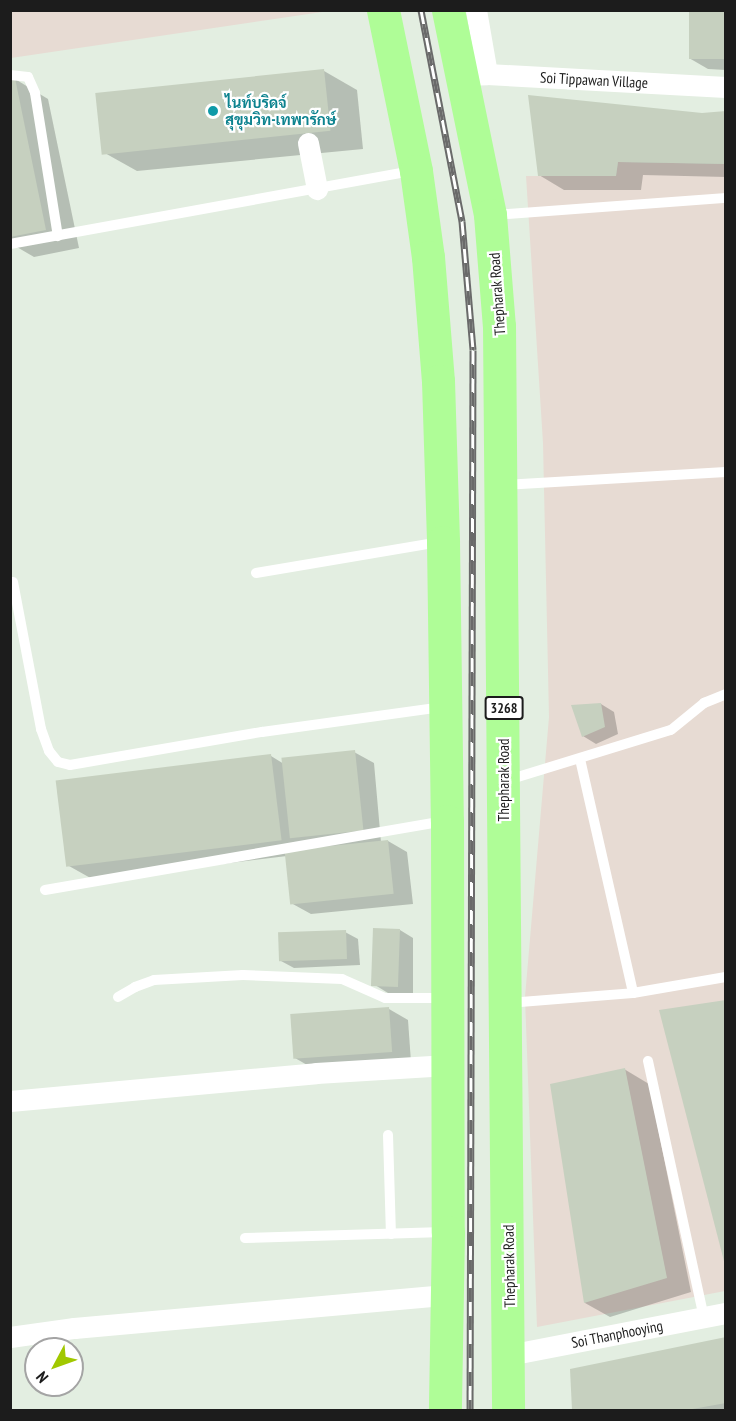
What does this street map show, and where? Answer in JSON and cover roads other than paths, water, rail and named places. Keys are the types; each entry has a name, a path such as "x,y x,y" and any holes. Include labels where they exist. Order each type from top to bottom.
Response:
{"main road":[{"path":"383,10 416,171 434,314 443,542 446,706 448,1232 445,1410"},
{"name":"Thepharak Road","path":"448,10 475,75 499,326 508,1410"}],"street":[{"path":"475,75 476,10"},
{"name":"Soi Tippawan Village","path":"475,75 726,87"},
{"path":"308,143 317,189"},
{"path":"10,1101 316,1073 448,1065"},
{"path":"10,1337 95,1326 446,1295"},
{"name":"Soi Thanphooying","path":"509,1355 726,1313"}],"lane":[{"path":"10,75 28,77 35,93 58,236"},
{"path":"10,244 416,171"},
{"path":"490,215 726,198"},
{"path":"502,485 726,473"},
{"path":"256,573 443,542"},
{"path":"13,582 41,729 49,751 58,762 70,765 262,732 446,706"},
{"path":"504,781 671,730 704,703 726,694"},
{"path":"580,759 633,993"},
{"path":"45,890 447,821"},
{"path":"118,997 154,980 243,975 342,979 385,998 447,998"},
{"path":"506,1003 633,993 726,977"},
{"path":"648,1061 704,1317"},
{"path":"388,1135 390,1234"},
{"path":"245,1238 448,1232"}],"railway":[{"path":"421,10 462,221 473,350 470,1410"}],"place":[{"name":"ไนท์บริดจ์ สุขุมวิท-เทพารักษ์","path":"213,111"}]}
